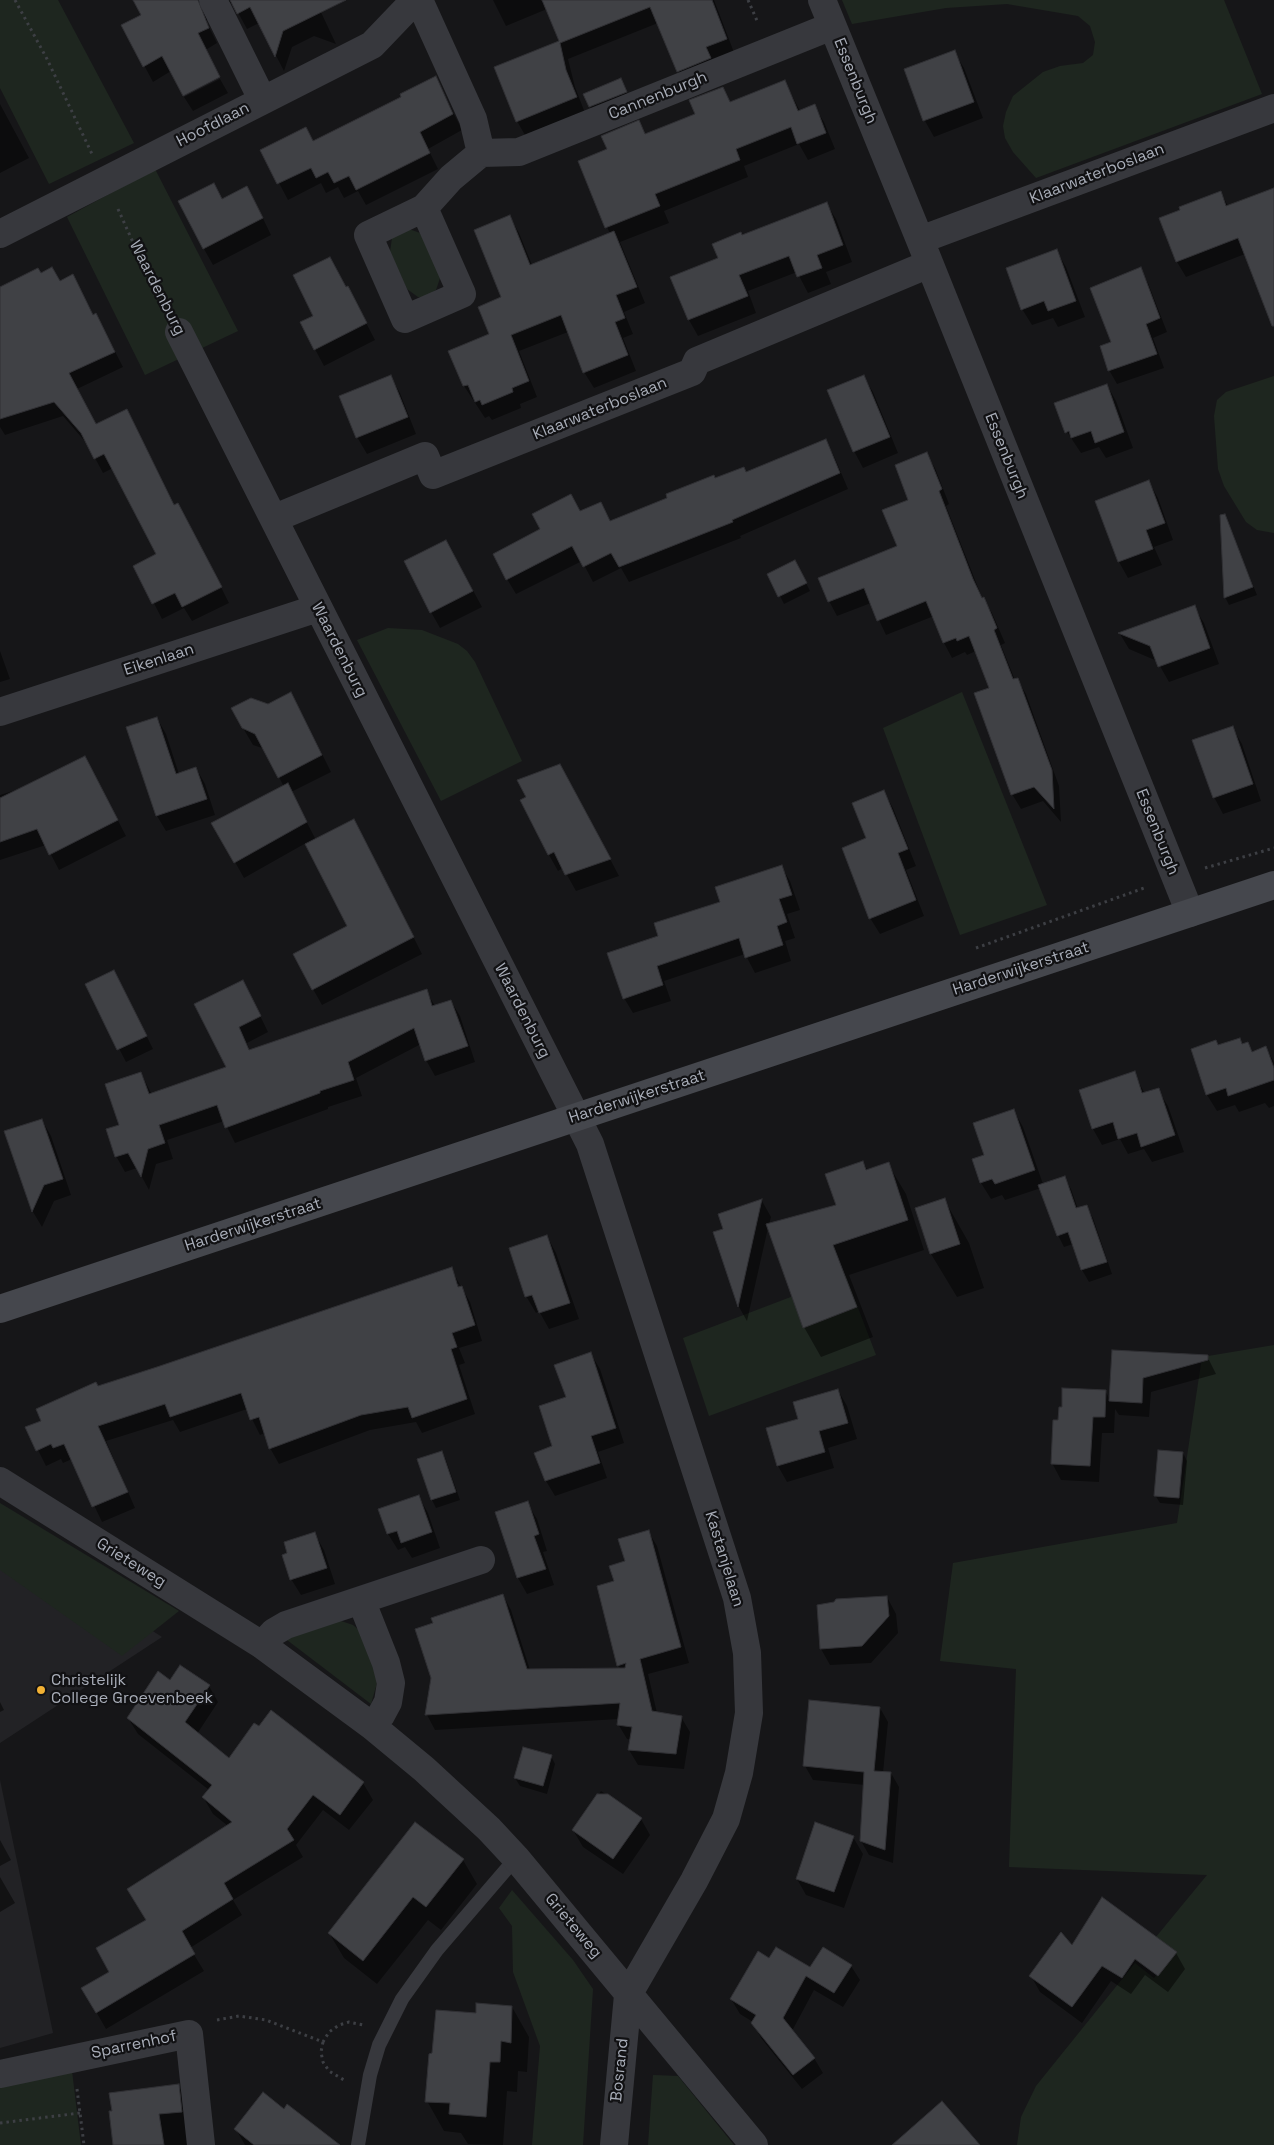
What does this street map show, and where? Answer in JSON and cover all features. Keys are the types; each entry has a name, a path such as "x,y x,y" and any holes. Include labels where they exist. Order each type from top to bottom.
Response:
{"main road":[{"name":"Harderwijkerstraat","path":"0,1309 1274,885"}],"street":[{"path":"213,0 262,100"},
{"name":"Hoofdlaan","path":"0,234 372,46 415,0"},
{"path":"419,0 473,119 481,153 452,178 424,208"},
{"name":"Essenburgh","path":"822,0 1190,913"},
{"name":"Cannenburgh","path":"481,153 519,152 832,26"},
{"name":"Klaarwaterboslaan","path":"275,518 425,456 433,475 692,372 697,361 925,252 1274,108"},
{"name":"Waardenburg","path":"179,332 275,518 318,608 576,1117"},
{"name":"Eikenlaan","path":"0,712 318,608"},
{"name":"Kastanjelaan","path":"576,1117 590,1144 729,1571 737,1598 747,1653 749,1713 739,1773 726,1819 694,1881 628,1995"},
{"name":"Grieteweg","path":"0,1481 262,1645 372,1726 460,1800 516,1858 754,2145"},
{"path":"262,1645 274,1632 286,1625 481,1560"},
{"path":"361,1600 386,1663 391,1683 388,1702 381,1716 372,1726"},
{"name":"Bosrand","path":"614,2145 628,1995"},
{"name":"Sparrenhof","path":"0,2074 73,2058 189,2043 201,2145"}],"lane":[{"path":"358,2145 370,2075 379,2045 402,1999 418,1974 443,1943 516,1858"}],"path":[{"name":"Waardenburg","path":"15,0 47,59 140,258 179,332"},
{"path":"189,2043 208,2022 239,2016 266,2020 323,2042"},
{"path":"370,2075 362,2080 340,2079 329,2071 323,2062 321,2052 323,2042 328,2032 338,2025 349,2022 363,2026 372,2033 379,2045"},
{"path":"73,2058 84,2145"},
{"path":"0,2123 80,2113"}],"shaded area":[{"path":"0,0 58,0 134,143 49,184 0,88"},
{"path":"842,0 1224,0 1262,94 1036,178 1013,152 1005,138 1003,126 1006,112 1013,96 1043,72 1060,66 1083,63 1093,55 1095,42 1090,26 1078,16 1007,4 946,8 852,24"},
{"path":"155,169 238,331 145,375 67,217"},
{"path":"409,229 420,233 440,278 436,290 425,297 418,297 407,289 390,252 392,238"},
{"path":"1274,376 1274,533 1257,530 1246,522 1224,486 1218,469 1214,416 1217,400 1226,392"},
{"path":"388,628 422,630 458,644 467,651 475,662 522,761 441,801 357,640"},
{"path":"962,692 1047,905 960,935 883,728"},
{"path":"846,1276 876,1355 709,1416 683,1338"},
{"path":"1274,1345 1274,2145 1017,2145 1021,2117 1036,2086 1135,1963 1154,1978 1169,1958 1151,1943 1207,1875 1009,1867 1016,1669 940,1661 953,1563 1177,1523 1202,1357"},
{"path":"0,1503 179,1611 122,1656 0,1570"},
{"name":"Christelijk College Groevenbeek","path":"0,1533 162,1637 0,1743"},
{"path":"338,1620 353,1625 360,1631 379,1676 371,1704 287,1640 288,1636"},
{"path":"0,1780 53,2033 0,2048"},
{"path":"512,1890 573,1960 593,1989 583,2145 532,2145 540,2046 513,1972 512,1926 499,1908"},
{"path":"72,2071 81,2145 0,2145 0,2086"},
{"path":"653,2075 678,2076 734,2145 648,2145"}],"building":[{"path":"133,0 198,0 209,28 198,33 220,77 183,96 162,56 143,67 121,25 141,15"},
{"path":"230,0 346,0 283,31 275,57 250,7 237,14"},
{"path":"542,0 712,0 727,39 706,47 711,58 677,72 650,7 560,43 566,70 577,97 516,122 494,67 559,41"},
{"path":"955,50 974,102 923,121 904,69"},
{"path":"436,76 453,114 420,132 430,153 356,190 349,176 334,183 328,172 316,178 311,168 277,184 260,150 306,127 313,141 401,97 400,94"},
{"path":"621,78 627,92 589,107 583,94"},
{"path":"785,80 798,111 815,104 826,133 797,144 791,127 736,149 740,160 655,194 660,206 605,228 578,161 607,149 601,136 639,120 645,134 695,114 689,100 723,87 730,102"},
{"path":"214,183 222,199 247,186 263,218 203,249 178,201"},
{"path":"1274,188 1274,326 1272,326 1238,238 1176,262 1159,218 1180,210 1179,207 1221,191 1226,206"},
{"path":"827,202 843,245 817,255 822,268 797,277 789,256 739,275 748,296 688,320 670,277 718,258 712,244 741,232 742,235"},
{"path":"510,215 530,265 614,231 637,287 616,295 625,318 615,322 628,355 583,373 561,315 511,335 529,381 512,388 513,392 482,405 480,400 475,402 468,385 463,386 448,351 489,334 478,307 501,297 474,230"},
{"path":"1057,249 1076,301 1048,311 1044,301 1021,310 1006,268"},
{"path":"330,257 346,287 348,286 367,323 314,350 300,322 313,316 293,275"},
{"path":"52,267 60,281 73,274 93,315 96,313 115,352 69,373 96,424 127,409 174,505 178,503 222,587 182,607 175,593 152,604 133,566 156,554 104,454 94,459 81,433 54,402 0,419 0,287 38,268 41,273"},
{"path":"1141,267 1160,318 1146,324 1157,354 1108,371 1100,346 1111,342 1090,288"},
{"path":"391,375 408,417 356,438 339,396"},
{"path":"864,375 890,437 853,452 827,390"},
{"path":"1107,384 1124,432 1095,443 1091,431 1071,438 1069,431 1065,433 1054,403"},
{"path":"826,439 840,473 732,520 733,522 619,567 611,553 583,567 572,546 506,580 493,554 540,529 532,514 571,494 580,511 601,502 610,521 667,498 666,494 714,475 715,478 744,467 746,472"},
{"path":"927,452 942,489 939,491 973,579 982,598 984,597 997,628 994,630 1013,679 1018,678 1052,770 1054,809 1034,787 1011,795 974,693 989,688 969,636 957,641 956,638 943,643 926,601 877,621 864,588 828,602 818,578 897,546 882,510 908,500 895,465"},
{"path":"1149,480 1165,523 1146,530 1153,549 1118,562 1095,501"},
{"path":"1225,514 1253,587 1224,598 1220,515"},
{"path":"446,540 473,591 430,613 404,561"},
{"path":"795,560 807,583 778,597 767,574"},
{"path":"1195,605 1210,648 1158,667 1150,646 1118,633"},
{"path":"291,692 322,755 278,778 255,734 242,728 231,708 251,698 268,704"},
{"path":"157,717 176,774 196,767 207,799 156,816 126,727"},
{"path":"1233,726 1253,784 1213,798 1192,740"},
{"path":"85,756 118,820 49,855 37,829 0,842 0,798"},
{"path":"560,764 611,859 565,875 554,852 548,855 520,800 526,797 517,780"},
{"path":"288,783 307,822 234,863 211,823"},
{"path":"884,790 908,849 898,853 916,900 869,919 842,848 866,838 852,803"},
{"path":"354,819 414,937 312,990 293,954 347,926 305,844"},
{"path":"782,865 792,895 779,899 787,922 777,926 783,945 745,958 739,938 657,966 663,985 623,999 607,953 658,936 654,923 720,902 715,887"},
{"path":"114,970 147,1036 117,1050 85,984"},
{"path":"243,980 261,1016 239,1027 249,1050 427,989 432,1006 451,1000 468,1046 425,1061 414,1028 348,1062 354,1080 320,1091 320,1093 225,1128 217,1105 159,1125 165,1143 148,1149 141,1177 128,1153 115,1157 106,1129 119,1125 105,1084 141,1072 149,1094 226,1067 194,1004"},
{"path":"1240,1038 1242,1044 1248,1042 1252,1052 1266,1046 1274,1068 1274,1080 1228,1096 1226,1088 1206,1095 1191,1049 1216,1040 1218,1045"},
{"path":"1135,1071 1142,1093 1159,1088 1175,1135 1141,1147 1137,1133 1118,1139 1113,1122 1092,1129 1079,1090"},
{"path":"1014,1109 1035,1170 995,1184 992,1179 980,1183 972,1159 984,1155 973,1123"},
{"path":"42,1119 63,1179 44,1185 32,1212 4,1131"},
{"path":"863,1161 866,1170 889,1162 908,1220 833,1245 857,1307 803,1328 766,1224 836,1205 825,1174"},
{"path":"1065,1176 1076,1208 1087,1205 1107,1262 1081,1270 1068,1232 1057,1236 1038,1185"},
{"path":"945,1198 960,1244 930,1254 915,1208"},
{"path":"762,1199 738,1307 713,1232 723,1229 718,1214"},
{"path":"547,1235 570,1303 539,1313 532,1295 525,1297 509,1248"},
{"path":"452,1267 458,1287 462,1286 475,1325 452,1333 457,1347 451,1349 467,1399 412,1418 408,1407 361,1415 269,1449 259,1417 250,1420 241,1393 170,1417 165,1404 98,1426 128,1492 92,1507 64,1444 53,1448 51,1444 36,1451 25,1427 41,1421 36,1409 96,1382 98,1386 157,1367"},
{"path":"1112,1350 1208,1355 1208,1360 1143,1378 1142,1403 1109,1401"},
{"path":"591,1352 616,1428 591,1436 600,1463 545,1481 534,1453 552,1446 539,1406 566,1397 554,1365"},
{"path":"1062,1388 1106,1390 1105,1417 1093,1417 1090,1466 1051,1464 1053,1420 1058,1420 1059,1407 1062,1407"},
{"path":"838,1389 848,1423 819,1431 825,1452 777,1466 766,1428 798,1419 793,1402"},
{"path":"1158,1450 1183,1452 1179,1498 1154,1496"},
{"path":"442,1451 456,1492 431,1500 417,1459"},
{"path":"419,1495 432,1532 401,1543 397,1531 387,1534 378,1509"},
{"path":"528,1501 539,1534 534,1536 546,1569 517,1578 495,1512"},
{"path":"649,1530 681,1647 640,1659 652,1711 682,1716 676,1754 628,1750 632,1727 617,1725 620,1703 425,1715 431,1678 415,1629 433,1623 431,1618 503,1594 527,1669 625,1668 626,1663 617,1666 597,1586 614,1581 609,1566 625,1561 618,1539"},
{"path":"315,1532 327,1568 290,1580 282,1555 287,1553 284,1542"},
{"path":"887,1596 889,1616 862,1646 820,1649 817,1605 834,1602 836,1599"},
{"path":"180,1665 210,1685 185,1722 229,1758 254,1723 259,1726 271,1710 364,1782 340,1815 313,1795 287,1829 294,1840 224,1883 233,1899 182,1931 195,1954 96,2013 81,1988 109,1972 96,1948 146,1920 127,1889 232,1822 202,1797 212,1785 127,1718 158,1671 170,1680"},
{"path":"809,1700 880,1707 874,1771 891,1772 885,1850 860,1841 864,1772 803,1766"},
{"path":"523,1747 552,1755 543,1786 514,1778"},
{"path":"597,1794 608,1794 642,1818 613,1859 572,1830"},
{"path":"415,1822 464,1859 426,1907 413,1897 363,1961 328,1933"},
{"path":"815,1822 854,1836 834,1892 796,1879"},
{"path":"1102,1897 1177,1952 1158,1976 1135,1959 1122,1978 1102,1966 1072,2007 1029,1976 1061,1932 1072,1945"},
{"path":"776,1947 810,1967 823,1947 852,1965 834,1993 806,1976 783,2018 815,2058 793,2075 751,2023 756,2015 730,1999 758,1951 769,1958"},
{"path":"476,2003 512,2006 511,2043 501,2041 500,2062 490,2062 486,2117 449,2114 450,2103 425,2102 429,2054 432,2053 436,2010 476,2013"},
{"path":"179,2084 182,2112 159,2114 164,2145 113,2145 109,2111 112,2111 109,2093"},
{"path":"263,2092 284,2109 287,2104 340,2145 254,2145 234,2129"},
{"path":"942,2101 980,2145 892,2145"}],"place":[{"name":"Christelijk College Groevenbeek","path":"41,1690"}]}
